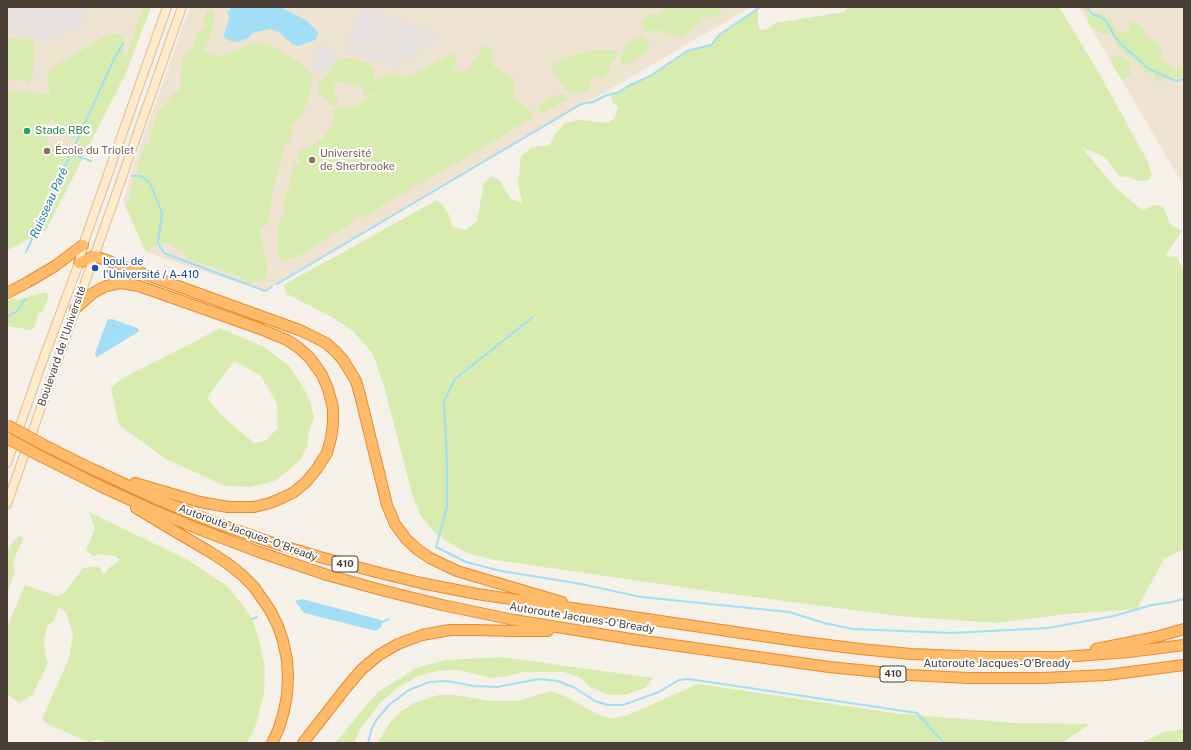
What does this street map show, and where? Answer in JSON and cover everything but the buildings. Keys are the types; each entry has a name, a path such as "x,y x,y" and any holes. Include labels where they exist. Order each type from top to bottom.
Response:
{"highway":[{"path":"7,293 43,274 68,258 83,245"},
{"path":"79,263 94,256 293,328 326,343 343,360 356,381 387,505 395,524 408,542 430,558 457,571 600,612"},
{"path":"75,309 95,291 103,287 117,283 129,284 143,287 269,332 295,345 313,362 326,384 333,408 331,438 327,453 319,466 298,489 270,503 246,507 217,506 102,474"},
{"name":"Autoroute Jacques-O'Bready","path":"7,425 102,474 166,503 222,525 331,561 450,589 811,643 900,653 980,657 1063,656 1124,652 1184,645"},
{"name":"Autoroute Jacques-O'Bready","path":"7,438 100,486 171,518 228,541 332,576 398,595 466,611 576,630 824,666 914,676 970,678 1096,676 1184,665"},
{"path":"100,486 222,559 246,579 264,600 280,630 286,654 288,671 287,695 284,711 279,728 272,743"},
{"path":"1063,656 1156,637 1184,629"},
{"path":"303,743 350,682 362,669 382,652 406,640 430,633 462,630 576,630"},
{"path":"1151,670 1184,669"}],"main road":[{"name":"Boulevard de l'Université","path":"7,463 79,263 83,245 167,7"},
{"name":"Boulevard de l'Université","path":"7,504 182,7"}],"shaded area":[{"name":"École du Triolet","path":"7,7 151,7 126,73 46,230 7,250"},
{"path":"13,7 85,7 84,24 57,38 38,38 7,32 7,19 12,18"},
{"name":"Université de Sherbrooke","path":"190,7 751,7 263,291 146,252 123,201 142,141"},
{"path":"361,7 439,34 435,42 427,48 422,47 421,52 408,60 403,59 400,69 345,51 348,42 386,56 388,53 349,39"},
{"path":"1079,7 1184,7 1184,182 1182,183"},
{"path":"321,43 326,44 328,48 336,52 325,75 309,68"}],"green space":[{"name":"École du Triolet","path":"143,7 151,7 126,73 46,230 7,250 7,91 50,94 48,72 53,66 90,46 108,34 116,34 121,36 125,43 123,50 126,57","holes":["49,116 65,135 81,142 79,145 64,148 47,146"]},
{"path":"672,7 722,7 716,17 709,18 704,16 697,27 694,27 682,37 669,35 656,30 644,31 642,24 646,17 651,14 658,15"},
{"path":"848,7 1059,7 1099,73 1147,160 1152,174 1149,180 1139,181 1130,177 1119,176 1107,159 1082,148 1116,188 1134,203 1143,210 1154,205 1163,206 1170,224 1182,231 1165,256 1177,257 1184,271 1184,549 1164,559 1137,609 1067,614 997,623 899,616 716,592 495,560 470,554 454,546 435,533 421,516 412,494 384,386 373,354 353,331 332,317 287,294 284,285 437,200 449,215 452,227 466,230 477,221 484,183 492,176 500,181 511,199 522,203 518,184 521,156 532,147 550,145 555,134 565,123 579,120 609,123 615,117 618,107 612,101 611,94 619,92 628,86 650,76 687,51 711,45 719,35 758,9 758,23 760,30 767,29 775,23 844,12"},
{"path":"1075,7 1087,7 1088,11 1090,12 1105,15 1112,21 1115,30 1120,32 1128,32 1129,24 1133,21 1138,24 1161,50 1162,60 1176,69 1184,65 1184,74 1181,77 1168,77 1160,82 1157,82 1152,74 1143,70 1135,60 1120,50 1111,34 1101,33 1097,28 1090,26 1087,20 1088,15 1086,11"},
{"path":"209,9 213,11 214,23 210,38 203,51 217,56 222,56 253,43 266,44 287,54 313,75 311,91 301,116 293,124 291,136 283,148 281,161 272,191 270,214 267,224 262,227 259,234 264,247 267,275 265,280 252,283 248,283 231,273 189,260 183,251 173,247 171,244 166,243 150,248 146,252 126,207 131,195 131,186 140,158 150,139 153,125 158,114 181,86 180,78 183,69 181,63 187,52 193,48 199,32 206,27 204,21 206,12"},
{"path":"638,37 643,37 648,41 649,47 647,51 632,63 622,64 620,60 628,42"},
{"path":"7,38 35,41 32,81 28,84 25,80 7,81"},
{"path":"484,46 489,47 494,56 490,62 496,68 513,78 515,85 512,97 527,108 532,114 533,119 526,121 462,160 384,204 374,212 364,217 355,218 352,223 297,257 286,260 280,259 277,248 278,227 285,212 283,205 284,199 289,188 294,165 300,164 301,162 297,152 311,147 317,141 323,139 333,122 334,110 341,107 349,108 355,106 378,94 374,93 370,97 366,97 363,94 361,85 338,82 335,83 334,89 338,106 333,106 318,93 317,89 320,82 326,77 334,64 340,59 352,58 371,65 374,70 373,76 375,79 379,79 393,73 398,73 400,78 410,76 454,53 456,56 456,62 453,69 456,69 462,73 468,69"},
{"path":"600,49 615,51 617,53 615,60 610,64 610,69 607,75 599,78 594,76 592,79 588,79 592,85 586,91 574,94 566,91 552,70 552,65 578,54"},
{"path":"1115,56 1121,56 1128,60 1131,74 1123,80 1113,66 1112,60"},
{"path":"559,94 567,97 568,100 543,113 539,111 539,108 546,99 549,97 554,98"},
{"path":"47,293 48,299 42,313 39,312 34,328 31,330 7,326 7,300 12,298 17,300"},
{"path":"220,328 264,347 289,366 303,387 310,401 314,417 309,431 307,446 301,459 274,481 251,487 225,486 166,459 119,425 111,388 121,379","holes":["234,361 260,375 277,403 278,428 265,441 254,443 220,414 207,398"]},
{"path":"89,512 188,560 227,586 252,618 260,644 265,669 264,693 256,725 247,743 104,743 98,739 89,742 49,725 42,719 69,658 73,634 66,612 59,607 54,621 47,626 44,640 45,654 48,663 32,695 19,703 7,694 7,627 25,585 57,596 64,593 83,568 99,566 104,575 109,568 120,560 115,556 99,554 93,556 86,550 95,529"},
{"path":"19,536 24,538 13,561 15,573 7,593 7,552 9,547"},
{"path":"502,657 653,678 645,688 625,695 608,695 589,686 581,678 564,672 524,672 491,678 459,670 437,671 418,676 396,689 379,704 359,731 354,743 335,743 377,693 416,668 446,660"},
{"path":"698,684 900,714 1015,723 1090,724 1062,743 377,743 391,721 402,711 414,703 439,695 454,695 492,701 518,701 551,691 567,697 597,714 611,719 628,715"},
{"path":"1184,729 1184,743 1140,743 1164,732"}],"water":[{"path":"232,7 280,7 306,20 318,32 318,35 315,40 298,46 292,44 279,32 270,29 252,33 249,37 239,42 231,41 225,38 224,33 229,20 227,13"},
{"path":"108,319 112,319 139,330 97,357 95,353"},
{"path":"302,599 381,620 382,626 376,631 304,613 295,601"}],"waterway":[{"path":"277,284 581,104 593,102 605,96 619,92 628,86 650,76 687,51 711,45 719,35 760,7"},
{"path":"1087,7 1092,14 1101,17 1106,21 1118,41 1149,69 1176,81 1184,79"},
{"name":"Ruisseau Paré","path":"26,252 114,59 123,43"},
{"name":"Ruisseau Paré","path":"71,154 91,161"},
{"name":"Ruisseau Paré","path":"132,176 141,176 150,183 162,213 158,243 164,253 265,291 272,287"},
{"name":"Ruisseau Paré","path":"7,317 17,311 25,299"},
{"path":"533,317 455,379 444,401 447,463 447,507 436,547 466,562 501,571 576,583 641,597 789,612 824,623 853,629 952,633 1048,628 1114,616 1152,605 1184,599"},
{"path":"252,619 257,617"},
{"path":"380,623 389,619"},
{"path":"368,743 372,728 377,719 390,704 409,690 429,682 447,681 473,686 497,687 539,679 558,681 575,688 595,701 608,705 623,705 659,692 679,680 689,679 917,713 944,743"}],"place":[{"name":"Stade RBC","path":"27,131"},
{"name":"École du Triolet","path":"47,151"},
{"name":"Université de Sherbrooke","path":"312,160"},
{"name":"boul. de l'Université / A-410","path":"95,268"}]}
